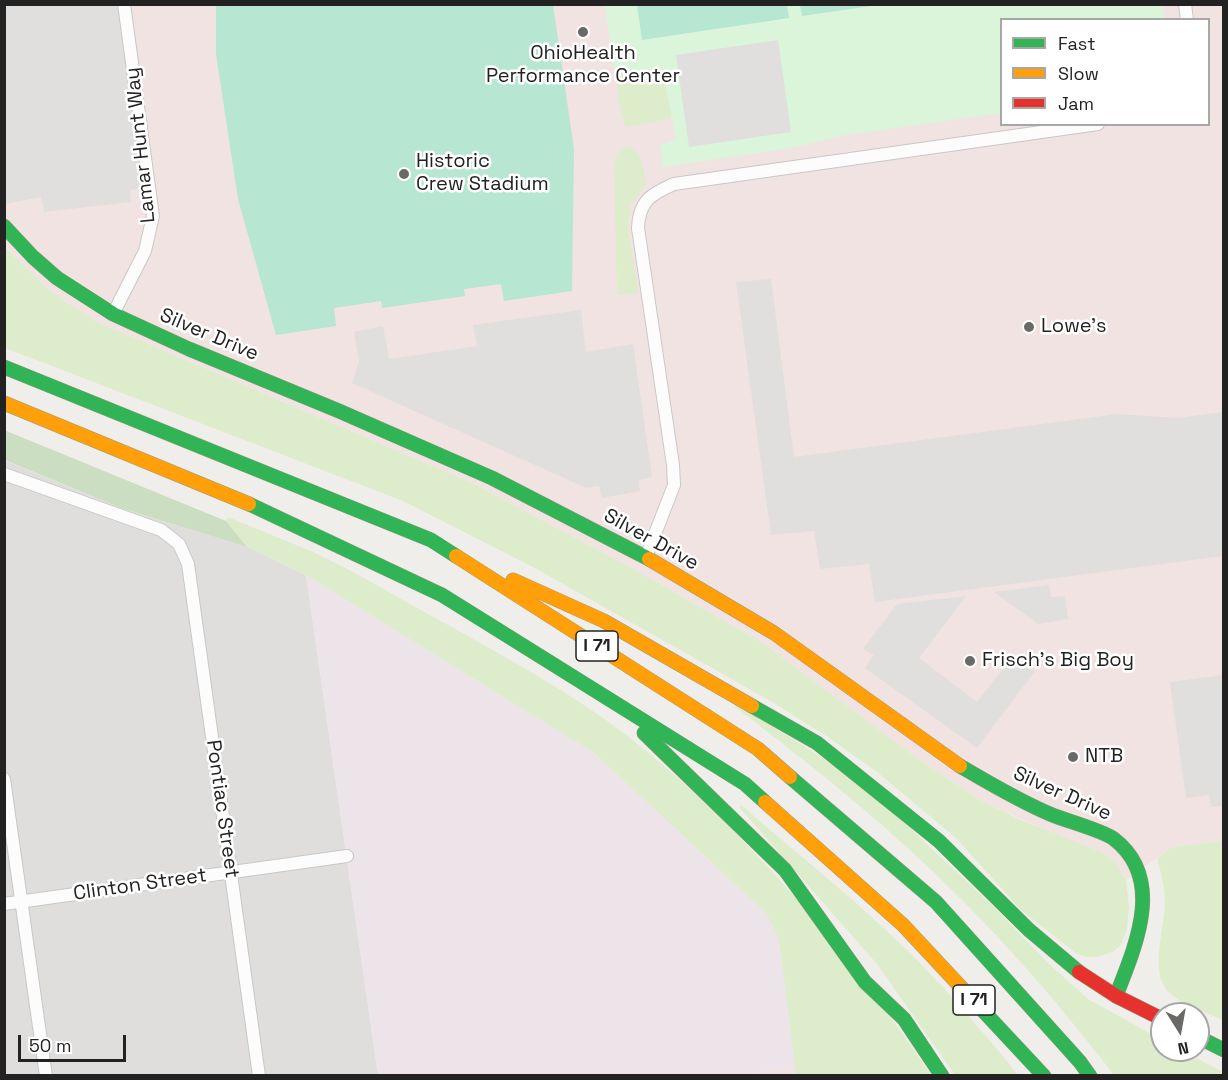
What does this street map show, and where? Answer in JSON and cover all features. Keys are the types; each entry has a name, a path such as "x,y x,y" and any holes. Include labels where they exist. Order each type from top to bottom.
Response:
{"main road":[{"name":"Silver Drive","path":"4,226 43,266 80,294 113,314 189,349 492,478 646,557 774,633 961,767 1049,814 1113,838 1132,857 1142,878 1144,903 1132,956 1116,996"},
{"name":"I 71","path":"4,367 431,540 758,749 936,902 1090,1076"},
{"name":"I 71","path":"4,403 267,511 442,595 745,784 903,925 1044,1076"},
{"path":"431,540 604,621 817,743 939,841 1029,930 1074,969 1116,996 1150,1013"},
{"path":"578,680 652,739 785,870 865,982 904,1019 942,1076"},
{"path":"1210,1043 1224,1050"}],"street":[{"name":"Lamar Hunt Way","path":"113,314 145,251 153,216 124,4"},
{"path":"646,557 674,485 638,228 639,215 644,203 654,192 674,184 1084,126"},
{"name":"Pontiac Street","path":"4,474 161,530 179,544 188,564 259,1076"},
{"path":"4,779 46,1076"},
{"name":"Clinton Street","path":"4,903 347,856"}],"shaded area":[{"path":"5,5 1223,5 1223,841 1172,847 1126,880 1116,863 980,800 918,759 763,643 632,568 474,484 97,322 50,291 5,246"},
{"path":"5,5 128,5 156,187 130,190 131,202 44,212 41,197 5,204"},
{"path":"778,40 791,132 689,147 676,55"},
{"path":"771,279 794,457 1117,414 1178,418 1223,412 1223,556 875,602 869,564 820,569 814,531 771,535 736,282"},
{"path":"581,310 586,352 633,344 652,477 639,480 640,491 602,498 599,486 586,488 352,383 359,361 354,332 383,326 389,359 477,346 473,325"},
{"path":"4,460 121,508 247,547 306,575 378,1075 5,1075"},
{"path":"306,575 594,753 766,913 779,939 795,1067 733,1076 378,1075"},
{"path":"1049,585 1051,597 1065,596 1068,619 1038,624 994,592"},
{"path":"966,596 919,658 977,702 1013,656 1035,671 977,748 865,668 874,655 863,649 897,604"},
{"path":"1223,675 1223,806 1211,807 1209,795 1186,798 1170,682"},
{"path":"795,1067 796,1075 733,1076"}],"green space":[{"path":"800,4 878,5 802,16"},
{"path":"1162,4 1165,18 1000,18 1000,113 840,136 792,148 663,167 660,145 676,140 662,67 615,74 605,5"},
{"name":"Historic Crew Stadium","path":"216,5 553,5 574,149 572,291 504,301 501,284 464,289 465,296 382,308 381,301 334,308 336,326 276,335 238,199 216,54"},
{"path":"637,5 787,5 789,18 642,40"},
{"path":"662,67 672,115 668,119 626,127 620,107 615,74"},
{"path":"628,147 640,157 646,185 630,206 628,227 638,293 617,295 614,165 618,153"},
{"path":"4,246 50,291 97,322 474,484 632,568 763,643 918,759 980,800 1021,820 1103,853 1116,863 1126,880 1129,907 1127,929 1121,945 1113,952 1096,957 1077,954 1021,910 956,838 877,772 828,737 774,703 531,566 403,501 5,348"},
{"path":"4,430 226,521 247,547 121,508 5,460"},
{"path":"228,517 313,552 363,578 548,682 597,714 644,749 725,822 763,861 868,987 931,1075 796,1075 779,939 766,913 594,753 306,575 247,547 226,521"},
{"path":"736,703 863,784 1088,999 1150,1033 1150,1062 1204,1062 1223,1072 1223,1075 1114,1075 1022,963 935,874 851,799 734,706"},
{"path":"741,805 852,900 916,959 1018,1075 955,1075 877,964 739,807"},
{"path":"1224,841 1223,1020 1210,1015 1210,1002 1183,1002 1173,996 1165,987 1160,976 1159,950 1165,899 1157,858 1172,847"}],"traffic: fast":[{"path":"4,226 33,257 57,278 113,314 189,349 492,478 649,559"},
{"path":"4,367 431,540 456,556"},
{"path":"249,504 442,595 745,784 765,802"},
{"path":"752,706 817,743 939,841 1029,930 1079,972"},
{"path":"644,733 785,870 865,982 904,1019 942,1076"},
{"path":"960,766 1038,809 1114,839 1130,855 1139,874 1142,914 1131,956 1116,996"},
{"path":"790,777 936,902 1090,1076"},
{"path":"973,1000 1044,1076"},
{"path":"1210,1043 1224,1050"}],"traffic: slow":[{"path":"4,403 249,504"},
{"path":"456,556 758,749 790,777"},
{"path":"649,559 774,633 960,766"},
{"path":"513,580 604,621 752,706"},
{"path":"765,802 903,925 973,1000"}],"traffic: jam":[{"path":"1079,972 1116,996 1150,1013"}],"place":[{"name":"OhioHealth Performance Center","path":"583,32"},
{"name":"Historic Crew Stadium","path":"404,174"},
{"name":"Lowe's","path":"1029,327"},
{"name":"Frisch's Big Boy","path":"970,661"},
{"name":"NTB","path":"1073,757"}]}
